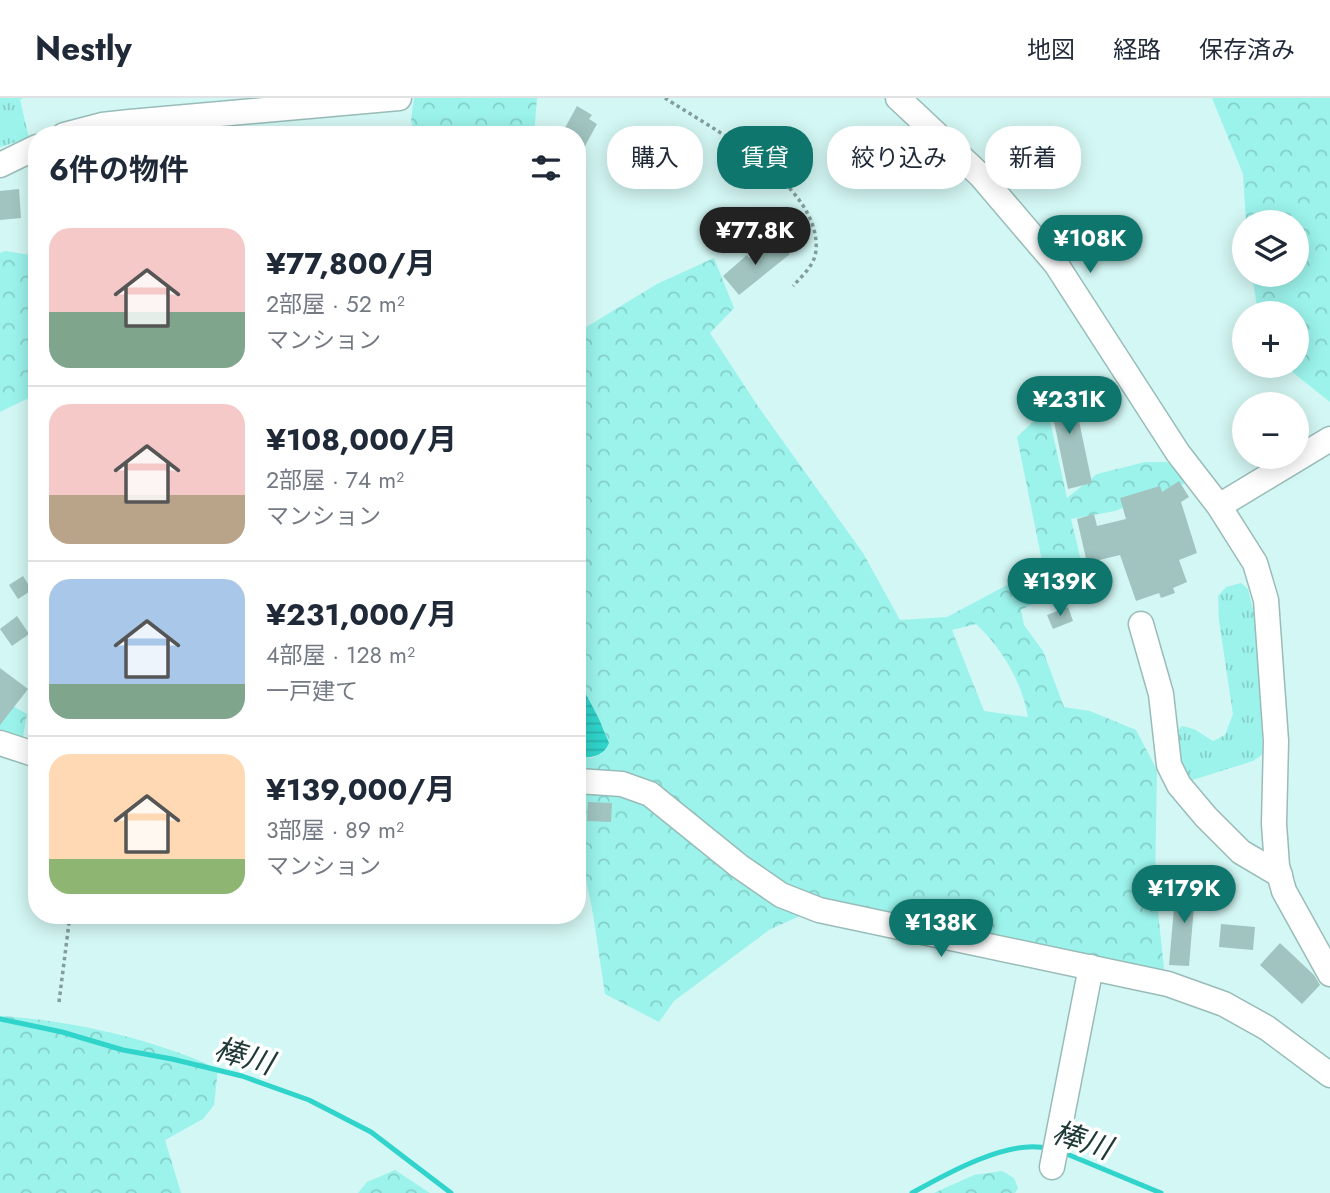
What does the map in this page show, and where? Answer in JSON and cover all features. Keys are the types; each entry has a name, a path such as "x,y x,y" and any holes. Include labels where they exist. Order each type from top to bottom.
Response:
{"street":[{"path":"138,126 218,106 400,98"},
{"path":"898,98 981,176 1056,264 1178,453 1219,506 1255,563 1266,600 1276,741 1273,824 1280,875 1284,891 1330,974"},
{"path":"0,165 28,151"},
{"path":"1219,506 1330,439"},
{"path":"1141,624 1161,694 1169,765 1179,785 1241,852 1280,875"},
{"path":"0,743 28,752"},
{"path":"586,782 622,784 650,794 739,866 780,895 819,910 1168,984 1224,1004 1267,1028 1330,1075"},
{"path":"1052,1167 1091,967"}],"path":[{"path":"665,98 754,156 802,201 809,216 816,252 808,270 793,286"},
{"path":"59,1002 69,924"}],"green space":[{"path":"0,98 23,98 20,100 28,138 0,147"},
{"path":"414,98 537,98 535,126 412,126"},
{"path":"1212,98 1330,98 1330,402 1300,378 1309,378 1309,301 1256,301 1254,287 1309,287 1309,210 1245,210 1243,174"},
{"path":"5,251 28,255 28,398 0,412 0,253"},
{"path":"714,258 734,308 710,333 757,405 863,553 900,620 947,617 1043,566 1017,437 1044,411 1048,412 1067,498 1097,474 1145,462 1167,462 1182,475 1186,483 1115,511 1071,519 1085,577 1021,610 1024,625 1043,651 1064,707 1090,711 1136,730 1157,770 1155,883 1164,969 1148,972 824,905 769,930 674,1001 659,1022 605,994 586,879 586,758 602,753 605,732 586,695 586,327 657,284","holes":["976,624 1002,655 1016,679 1028,717 984,711 952,630"]},
{"path":"1241,583 1248,589 1256,622 1263,754 1253,761 1189,781 1170,738 1182,726 1194,729 1213,741 1225,735 1233,714 1219,621 1218,596 1226,587"},
{"path":"0,699 27,714 23,737 0,730"},
{"path":"0,1016 54,1022 140,1040 218,1069 214,1105 203,1119 165,1140 181,1193 0,1193"},
{"path":"395,1170 430,1193 358,1193 367,1182"},
{"path":"1002,1171 1014,1178 1018,1188 1015,1193 934,1193 974,1175"}],"shaded area":[{"path":"586,694 609,743 600,754 586,757"}],"building":[{"path":"577,106 592,115 589,119 597,124 586,144 586,126 566,126"},
{"path":"19,189 21,218 0,220 0,191"},
{"path":"776,239 790,254 739,295 723,276 747,255 749,258 758,251 761,253"},
{"path":"1071,383 1092,483 1068,489 1047,388"},
{"path":"1179,481 1189,497 1181,502 1197,553 1179,560 1187,582 1173,588 1175,593 1161,598 1159,593 1136,601 1120,555 1087,563 1077,519 1094,514 1097,526 1126,519 1120,498 1160,486 1162,492"},
{"path":"23,576 28,584 28,593 18,599 9,585"},
{"path":"1068,607 1073,621 1053,629 1047,615"},
{"path":"17,616 28,635 12,646 0,629"},
{"path":"0,668 28,689 0,725"},
{"path":"588,802 612,803 611,822 587,821"},
{"path":"1176,892 1215,899 1215,905 1194,906 1189,966 1169,965 1174,908 1168,908 1167,894"},
{"path":"1221,924 1255,927 1253,950 1219,947"},
{"path":"1280,943 1314,975 1320,985 1302,1004 1260,965"}],"waterway":[{"name":"棒川","path":"0,1019 242,1076 309,1100 371,1132 451,1193"},
{"name":"棒川","path":"912,1193 959,1168 997,1153 1016,1148 1049,1149"},
{"name":"棒川","path":"1062,1152 1161,1193"}]}
